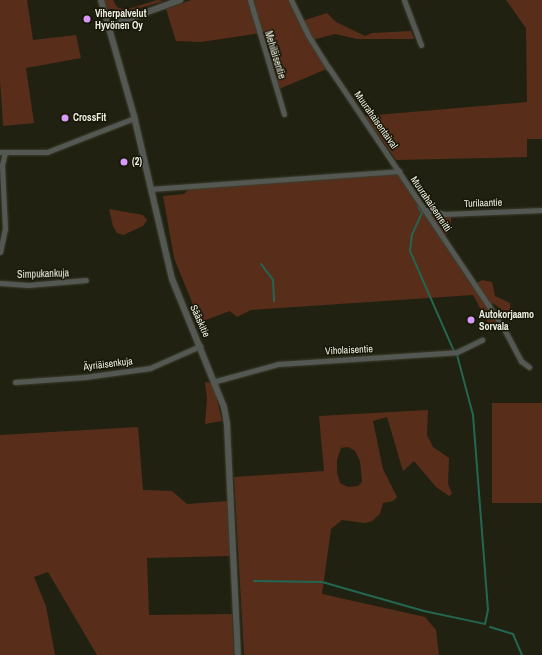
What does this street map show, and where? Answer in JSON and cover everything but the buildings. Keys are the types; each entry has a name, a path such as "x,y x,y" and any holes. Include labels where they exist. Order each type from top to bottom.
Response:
{"street":[{"name":"Sääskitie","path":"101,0 134,118 172,279 216,382 227,424 238,655"},
{"path":"109,26 180,0"},
{"name":"Mehiläisentie","path":"250,0 284,114"},
{"name":"Muurahaisentaival","path":"291,0 308,35 399,171"},
{"path":"404,0 421,45"},
{"path":"0,252 5,229 2,152 46,152 134,118"},
{"name":"Muurahaisenreitti","path":"150,189 399,171 502,325 521,360 529,367"},
{"name":"Turilaantie","path":"425,209 445,214 542,210"},
{"name":"Simpukankuja","path":"0,283 28,285 86,280"},
{"name":"Viholaisentie","path":"216,382 278,364 458,352 482,340"},
{"name":"Äyriäisenkuja","path":"14,382 85,377 150,368 200,346"}],"shaded area":[{"path":"0,0 27,0 33,40 76,35 81,58 26,68 34,123 3,126 0,79"},
{"path":"104,0 113,0 117,7 125,10 157,0 164,1 120,14 113,9 108,9"},
{"path":"191,0 291,0 302,21 327,13 336,22 365,36 372,33 411,31 414,39 357,39 335,34 312,40 329,68 279,89 261,33 201,42 176,41 166,9"},
{"path":"506,0 542,0 542,139 527,139 527,157 396,160 365,116 527,102 526,28"},
{"path":"397,174 472,286 482,280 492,282 495,296 510,303 511,317 493,303 492,311 498,322 490,326 473,295 251,310 237,317 230,311 200,322 174,258 163,196 184,194 189,189"},
{"path":"109,209 143,215 147,220 143,226 123,235 117,233 113,226"},
{"path":"434,212 451,214 451,226 445,237 431,215"},
{"path":"205,382 212,383 214,387 222,421 205,424 207,398"},
{"path":"492,403 542,403 542,503 492,503"},
{"path":"428,410 427,435 433,447 449,458 448,484 452,494 449,496 436,487 414,461 403,471 387,417 373,421 383,469 397,497 393,501 383,503 380,514 372,521 365,523 342,520 331,529 322,594 425,617 436,630 439,655 244,655 234,477 324,471 319,416","holes":["348,447 355,451 360,461 362,482 358,486 348,487 340,483 337,473 337,460 341,448"]},
{"path":"138,427 143,490 172,491 187,504 228,501 231,556 147,558 149,615 232,614 234,655 97,655 48,572 34,577 46,606 55,655 0,655 0,435"}],"waterway":[{"path":"418,207 422,213 412,234 410,251 454,351"},
{"path":"261,264 273,280 274,301"},
{"path":"254,581 322,582 424,611 485,624 488,610 473,415 457,355"},
{"path":"490,627 513,634 522,655"}],"place":[{"name":"Viherpalvelut Hyvönen Oy","path":"87,19"},
{"name":"CrossFit","path":"65,118"},
{"name":"(2)","path":"124,162"},
{"name":"Autokorjaamo Sorvala","path":"471,320"}]}
